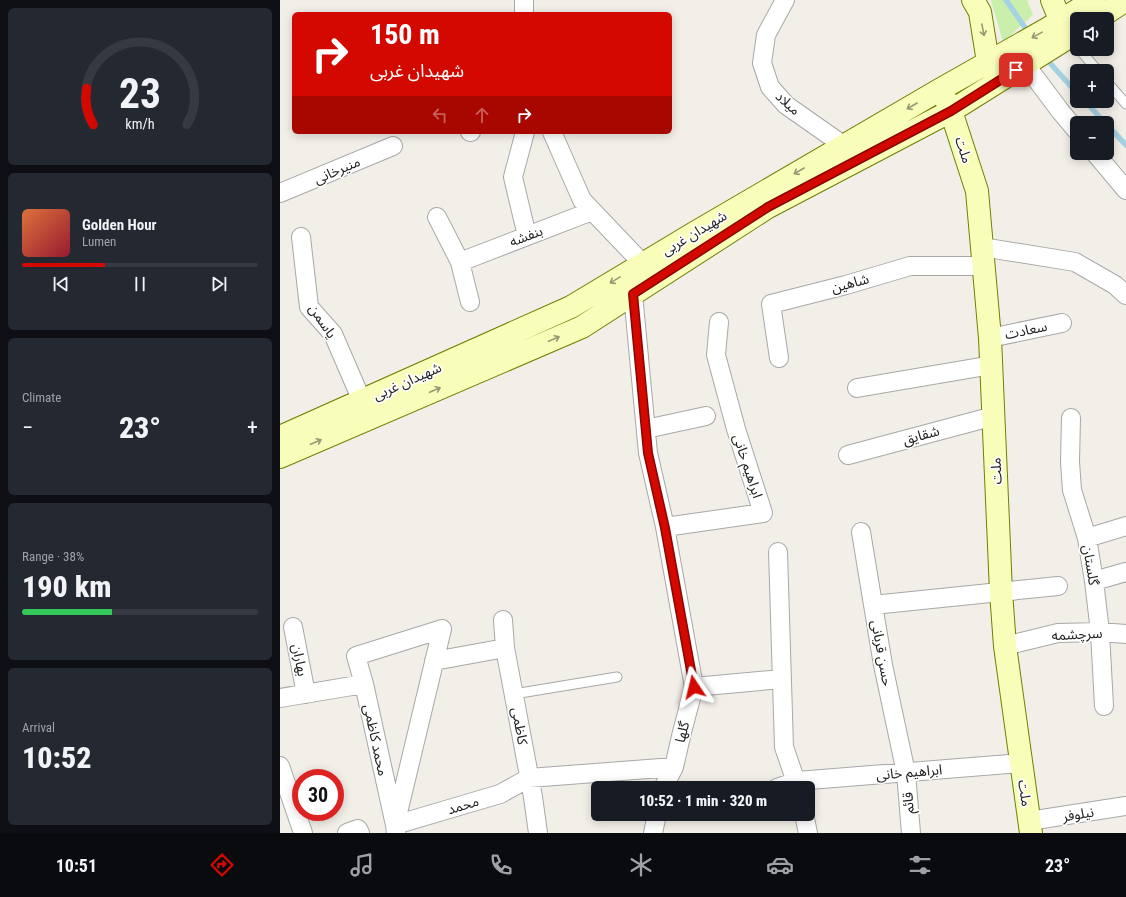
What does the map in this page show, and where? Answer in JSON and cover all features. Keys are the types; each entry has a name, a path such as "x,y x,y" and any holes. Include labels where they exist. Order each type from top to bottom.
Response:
{"main road":[{"path":"973,0 980,12 988,62"},
{"path":"1052,0 1070,33"},
{"name":"شهیدان غربی","path":"1087,12 1094,0"},
{"path":"1108,12 1126,0"},
{"name":"شهیدان غربی","path":"280,437 571,307 988,62 1070,38"},
{"name":"شهیدان غربی","path":"280,457 582,327 768,207 951,111 1025,64 1070,38"},
{"name":"ملت","path":"941,89 951,111 977,191 992,365 1001,592 1005,646 1030,827"}],"street":[{"path":"524,0 524,12"},
{"name":"میلاد","path":"785,0 766,35 762,63 770,87 786,105 843,146"},
{"path":"1025,64 1070,123"},
{"path":"525,134 514,177 527,236"},
{"path":"553,134 582,200 643,264"},
{"name":"منیرخانی","path":"280,193 393,146"},
{"path":"1101,160 1126,190"},
{"name":"بنفشه","path":"460,262 592,211"},
{"path":"437,217 460,262 470,302"},
{"name":"یاسمن","path":"301,237 309,307 333,334 362,401"},
{"path":"983,256 1075,262 1115,285 1126,294"},
{"name":"شاهین","path":"779,358 771,304 846,285 910,266 983,256"},
{"name":"گلها","path":"633,294 648,453 665,528 694,687 674,767 667,781"},
{"name":"ابراهیم خانی","path":"665,528 763,513 736,429 716,355 719,322"},
{"name":"سعادت","path":"990,338 1062,323"},
{"path":"857,388 992,365"},
{"path":"646,429 706,416"},
{"name":"شقایق","path":"848,455 994,416"},
{"path":"1071,418 1070,462 1072,490 1087,538"},
{"name":"گلستان","path":"1104,706 1100,632 1087,538 1126,526"},
{"name":"حسن قربانی","path":"861,532 883,665 906,772"},
{"path":"778,552 784,747 797,781"},
{"path":"1094,580 1126,572"},
{"path":"873,605 1058,586"},
{"name":"کاظمی","path":"503,620 505,648 538,833"},
{"name":"بهاران","path":"293,627 306,694"},
{"name":"محمد کاظمی","path":"395,830 364,684 356,656 442,629 434,661"},
{"name":"سرچشمه","path":"1005,646 1058,633 1100,632 1126,634"},
{"path":"395,830 434,661 505,648"},
{"path":"694,687 782,678"},
{"path":"280,698 364,684"},
{"name":"ابراهیم خانی","path":"815,783 906,772 1021,763"},
{"path":"280,766 303,833"},
{"path":"529,778 674,767"},
{"name":"قائم","path":"906,772 912,833"},
{"name":"محمد","path":"395,830 500,794 529,778"},
{"name":"نیلوفر","path":"1030,827 1126,806"},
{"path":"653,833 656,821"},
{"path":"805,821 808,833"},
{"path":"347,833 358,829 360,833"}],"lane":[{"path":"1087,56 1093,64"},
{"path":"1114,90 1126,104"},
{"path":"514,694 617,677"}],"green space":[{"path":"991,0 1027,0 1033,15 1003,42"}],"waterway":[{"path":"1006,0 1026,29"},
{"path":"1049,62 1070,85"},
{"path":"1091,108 1099,116"},
{"path":"1114,132 1126,145"}],"route":[{"path":"694,687 665,528 648,453 633,294 768,207 951,111 1016,70"}]}
